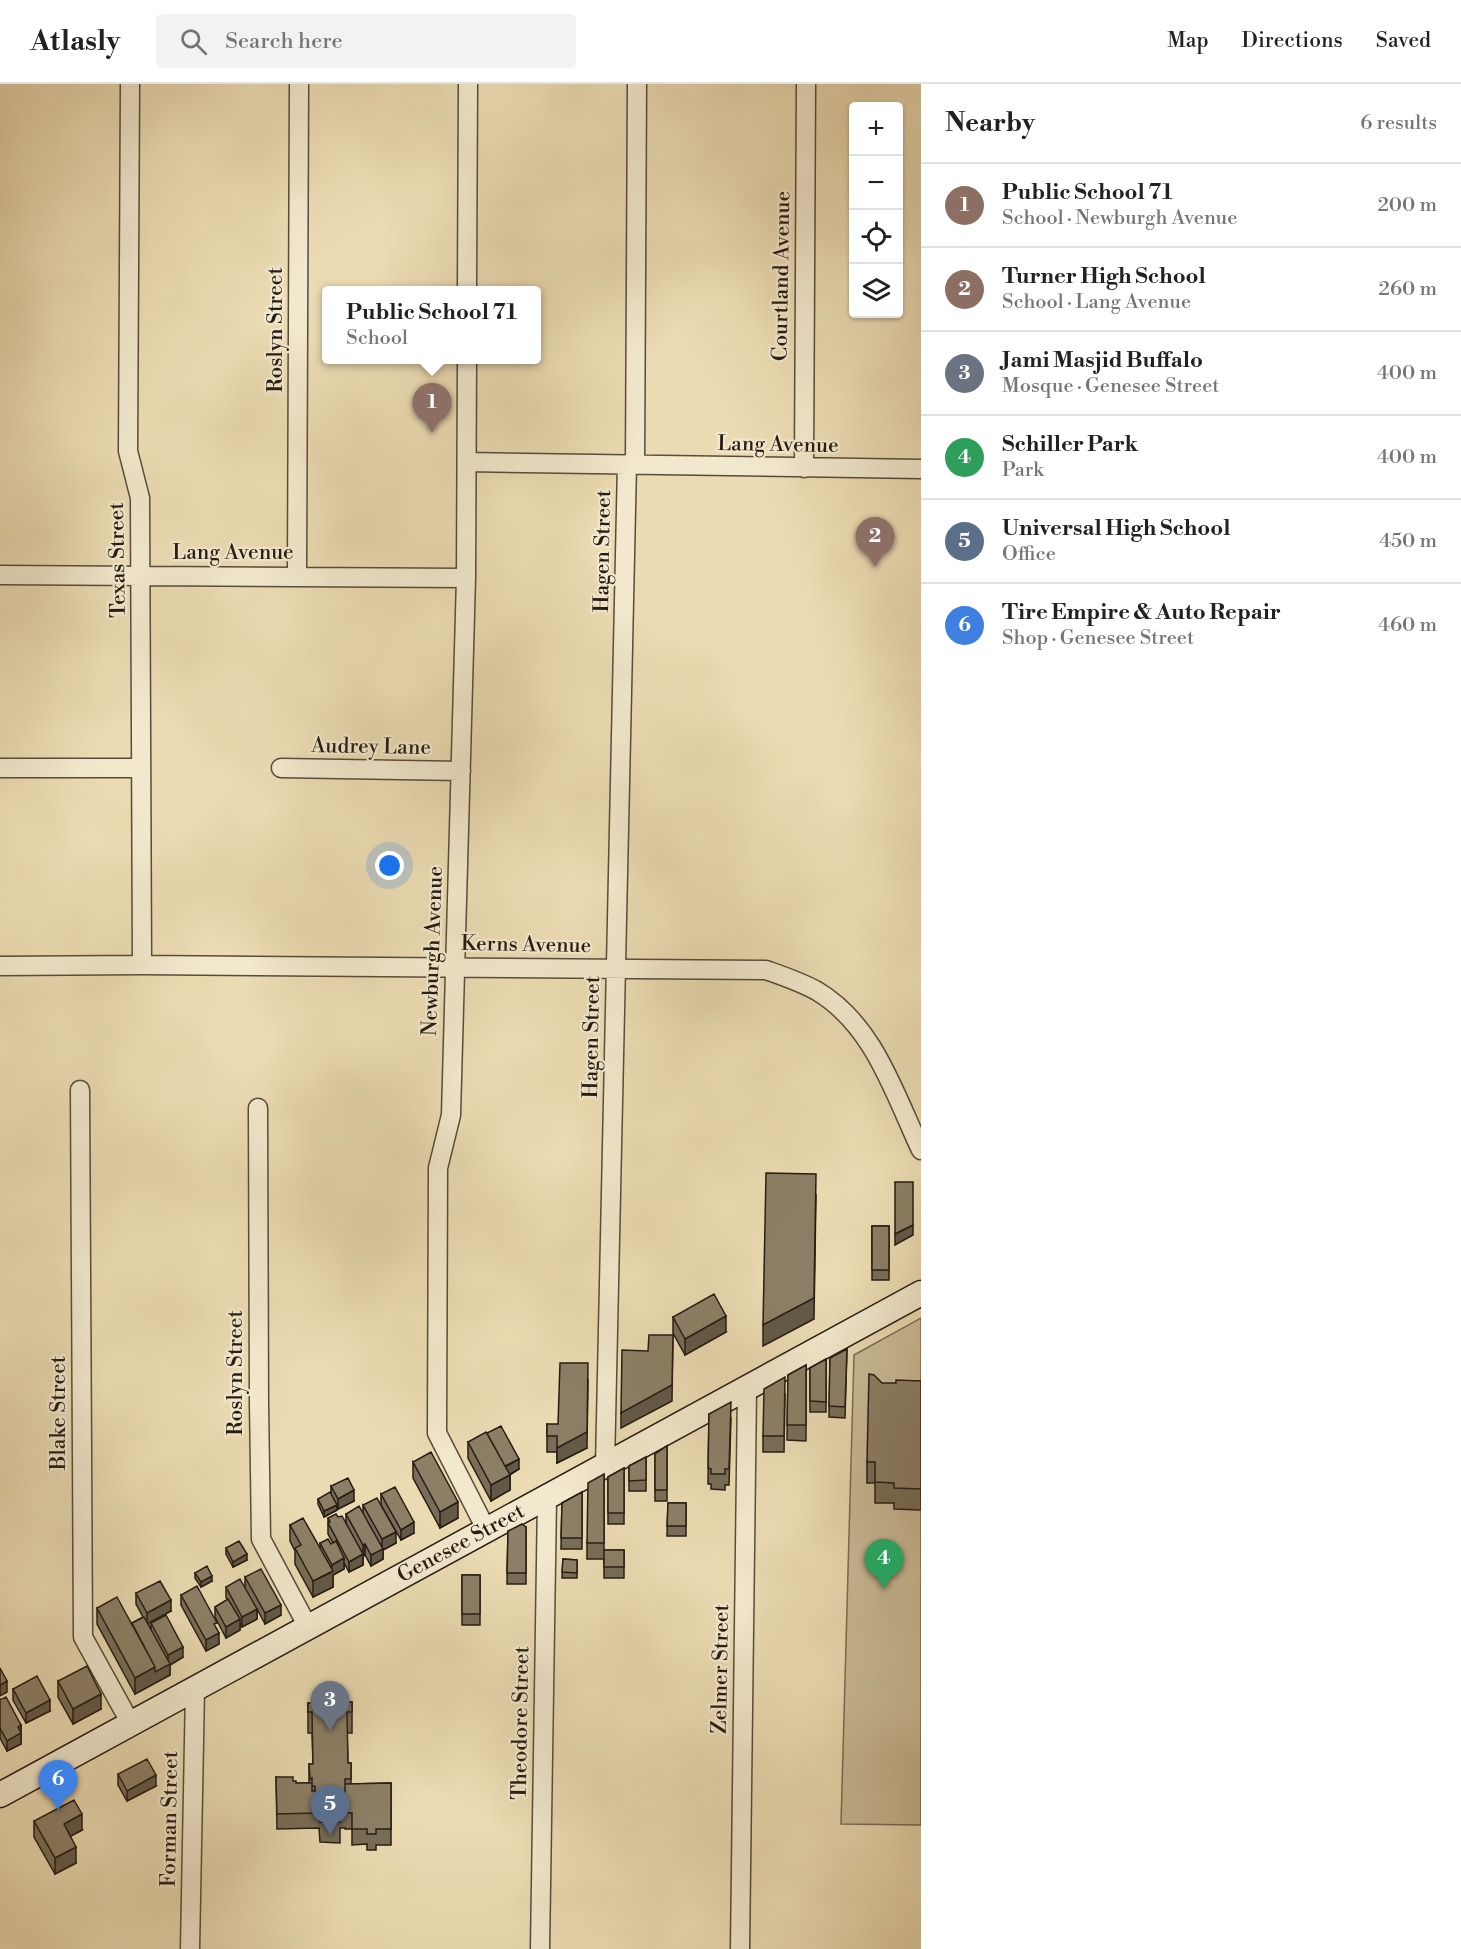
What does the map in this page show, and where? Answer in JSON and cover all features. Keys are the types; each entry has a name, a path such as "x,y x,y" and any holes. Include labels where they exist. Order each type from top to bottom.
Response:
{"main road":[{"name":"Genesee Street","path":"0,1795 921,1293"}],"street":[{"name":"Texas Street","path":"130,84 128,451 140,498 142,965"},
{"name":"Roslyn Street","path":"297,576 299,84"},
{"path":"468,84 468,286"},
{"name":"Hagen Street","path":"605,1466 616,968 631,465 637,84"},
{"name":"Courtland Avenue","path":"804,468 806,84"},
{"name":"Newburgh Avenue","path":"467,364 466,578 451,1115 438,1168 437,1433 487,1531"},
{"name":"Lang Avenue","path":"467,462 921,469"},
{"name":"Lang Avenue","path":"0,575 466,578"},
{"path":"0,768 141,768"},
{"name":"Audrey Lane","path":"281,768 461,771"},
{"name":"Kerns Avenue","path":"0,966 766,970 816,991 847,1014 868,1040 921,1150"},
{"name":"Blake Street","path":"80,1090 83,1637 131,1724"},
{"name":"Roslyn Street","path":"258,1108 261,1539 308,1627"},
{"name":"Zelmer Street","path":"740,1949 747,1389"},
{"name":"Theodore Street","path":"540,1949 547,1498"},
{"name":"Forman Street","path":"190,1949 195,1689"}],"shaded area":[{"path":"921,1318 921,1825 841,1824 854,1355"}],"building":[{"path":"766,1173 816,1174 814,1298 763,1325"},
{"path":"895,1182 913,1182 913,1225 895,1234"},
{"path":"872,1226 889,1226 889,1270 872,1270"},
{"path":"714,1294 726,1316 685,1339 673,1317"},
{"path":"649,1335 673,1335 672,1385 621,1413 622,1350 648,1351"},
{"path":"847,1349 845,1407 829,1406 830,1358"},
{"path":"826,1359 826,1402 810,1401 810,1368"},
{"path":"560,1363 588,1363 587,1432 557,1448 557,1436 547,1436 547,1424 558,1424"},
{"path":"806,1365 806,1425 787,1425 788,1375"},
{"path":"869,1374 874,1375 882,1383 896,1383 896,1380 921,1381 921,1489 894,1488 894,1483 875,1482 875,1462 867,1462"},
{"path":"785,1377 784,1436 763,1436 764,1389"},
{"path":"731,1402 729,1469 725,1469 725,1474 711,1474 711,1469 708,1468 709,1414"},
{"path":"501,1426 519,1459 505,1466 487,1433"},
{"path":"486,1432 510,1475 491,1485 468,1442"},
{"path":"667,1446 667,1490 655,1490 655,1454"},
{"path":"431,1452 458,1502 440,1512 413,1462"},
{"path":"646,1457 646,1480 629,1481 629,1466"},
{"path":"624,1468 624,1513 608,1513 608,1477"},
{"path":"604,1474 604,1543 587,1543 588,1483"},
{"path":"348,1478 354,1490 338,1499 331,1486"},
{"path":"395,1487 414,1522 401,1530 381,1494"},
{"path":"330,1492 337,1505 324,1511 318,1499"},
{"path":"582,1492 582,1538 561,1538 562,1503"},
{"path":"377,1498 396,1532 382,1539 363,1505"},
{"path":"668,1503 686,1503 686,1526 667,1526"},
{"path":"359,1506 383,1549 371,1555 346,1514"},
{"path":"336,1514 338,1517 342,1516 363,1554 349,1562 328,1523 330,1522 328,1518"},
{"path":"303,1518 333,1571 313,1581 295,1548 301,1545 290,1525"},
{"path":"522,1524 526,1527 526,1573 507,1573 508,1531"},
{"path":"328,1539 331,1544 336,1541 344,1558 332,1565 320,1543"},
{"path":"239,1541 247,1554 233,1562 226,1548"},
{"path":"604,1550 624,1550 624,1567 604,1567"},
{"path":"563,1559 577,1560 577,1573 562,1572"},
{"path":"207,1566 212,1576 201,1582 195,1573"},
{"path":"261,1569 281,1605 265,1613 245,1577"},
{"path":"462,1575 480,1575 480,1614 462,1614"},
{"path":"240,1579 257,1609 242,1617 226,1587"},
{"path":"160,1581 171,1600 147,1613 136,1593"},
{"path":"197,1586 217,1623 214,1624 219,1633 206,1640 181,1595"},
{"path":"117,1597 155,1667 135,1678 97,1608"},
{"path":"228,1599 240,1619 226,1627 215,1607"},
{"path":"166,1615 183,1647 168,1655 151,1623"},
{"path":"144,1617 170,1664 155,1672 155,1667 132,1623"},
{"path":"87,1666 101,1694 73,1709 58,1681"},
{"path":"0,1668 7,1681 0,1685"},
{"path":"37,1676 50,1700 26,1713 13,1689"},
{"path":"6,1697 21,1725 18,1727 21,1733 7,1741 0,1728 0,1700"},
{"path":"318,1699 339,1699 340,1702 352,1702 352,1712 347,1712 348,1763 351,1763 351,1779 345,1779 345,1807 339,1807 340,1822 320,1822 319,1808 316,1808 315,1786 312,1786 312,1778 310,1779 309,1764 313,1764 312,1712 308,1712 308,1703 318,1703"},
{"path":"147,1759 156,1775 127,1791 118,1774"},
{"path":"276,1777 293,1777 296,1783 312,1783 312,1791 315,1791 316,1813 277,1814"},
{"path":"391,1783 391,1829 376,1829 376,1834 367,1834 367,1829 352,1829 352,1813 345,1813 345,1784"},
{"path":"74,1800 82,1814 64,1824 76,1847 55,1858 34,1821"}],"place":[{"name":"Public School 71","path":"432,433"},
{"name":"Turner High School","path":"875,567"},
{"name":"Schiller Park","path":"884,1589"},
{"name":"Jami Masjid Buffalo","path":"330,1731"},
{"name":"Tire Empire & Auto Repair","path":"58,1810"},
{"name":"Universal High School","path":"330,1835"}]}
